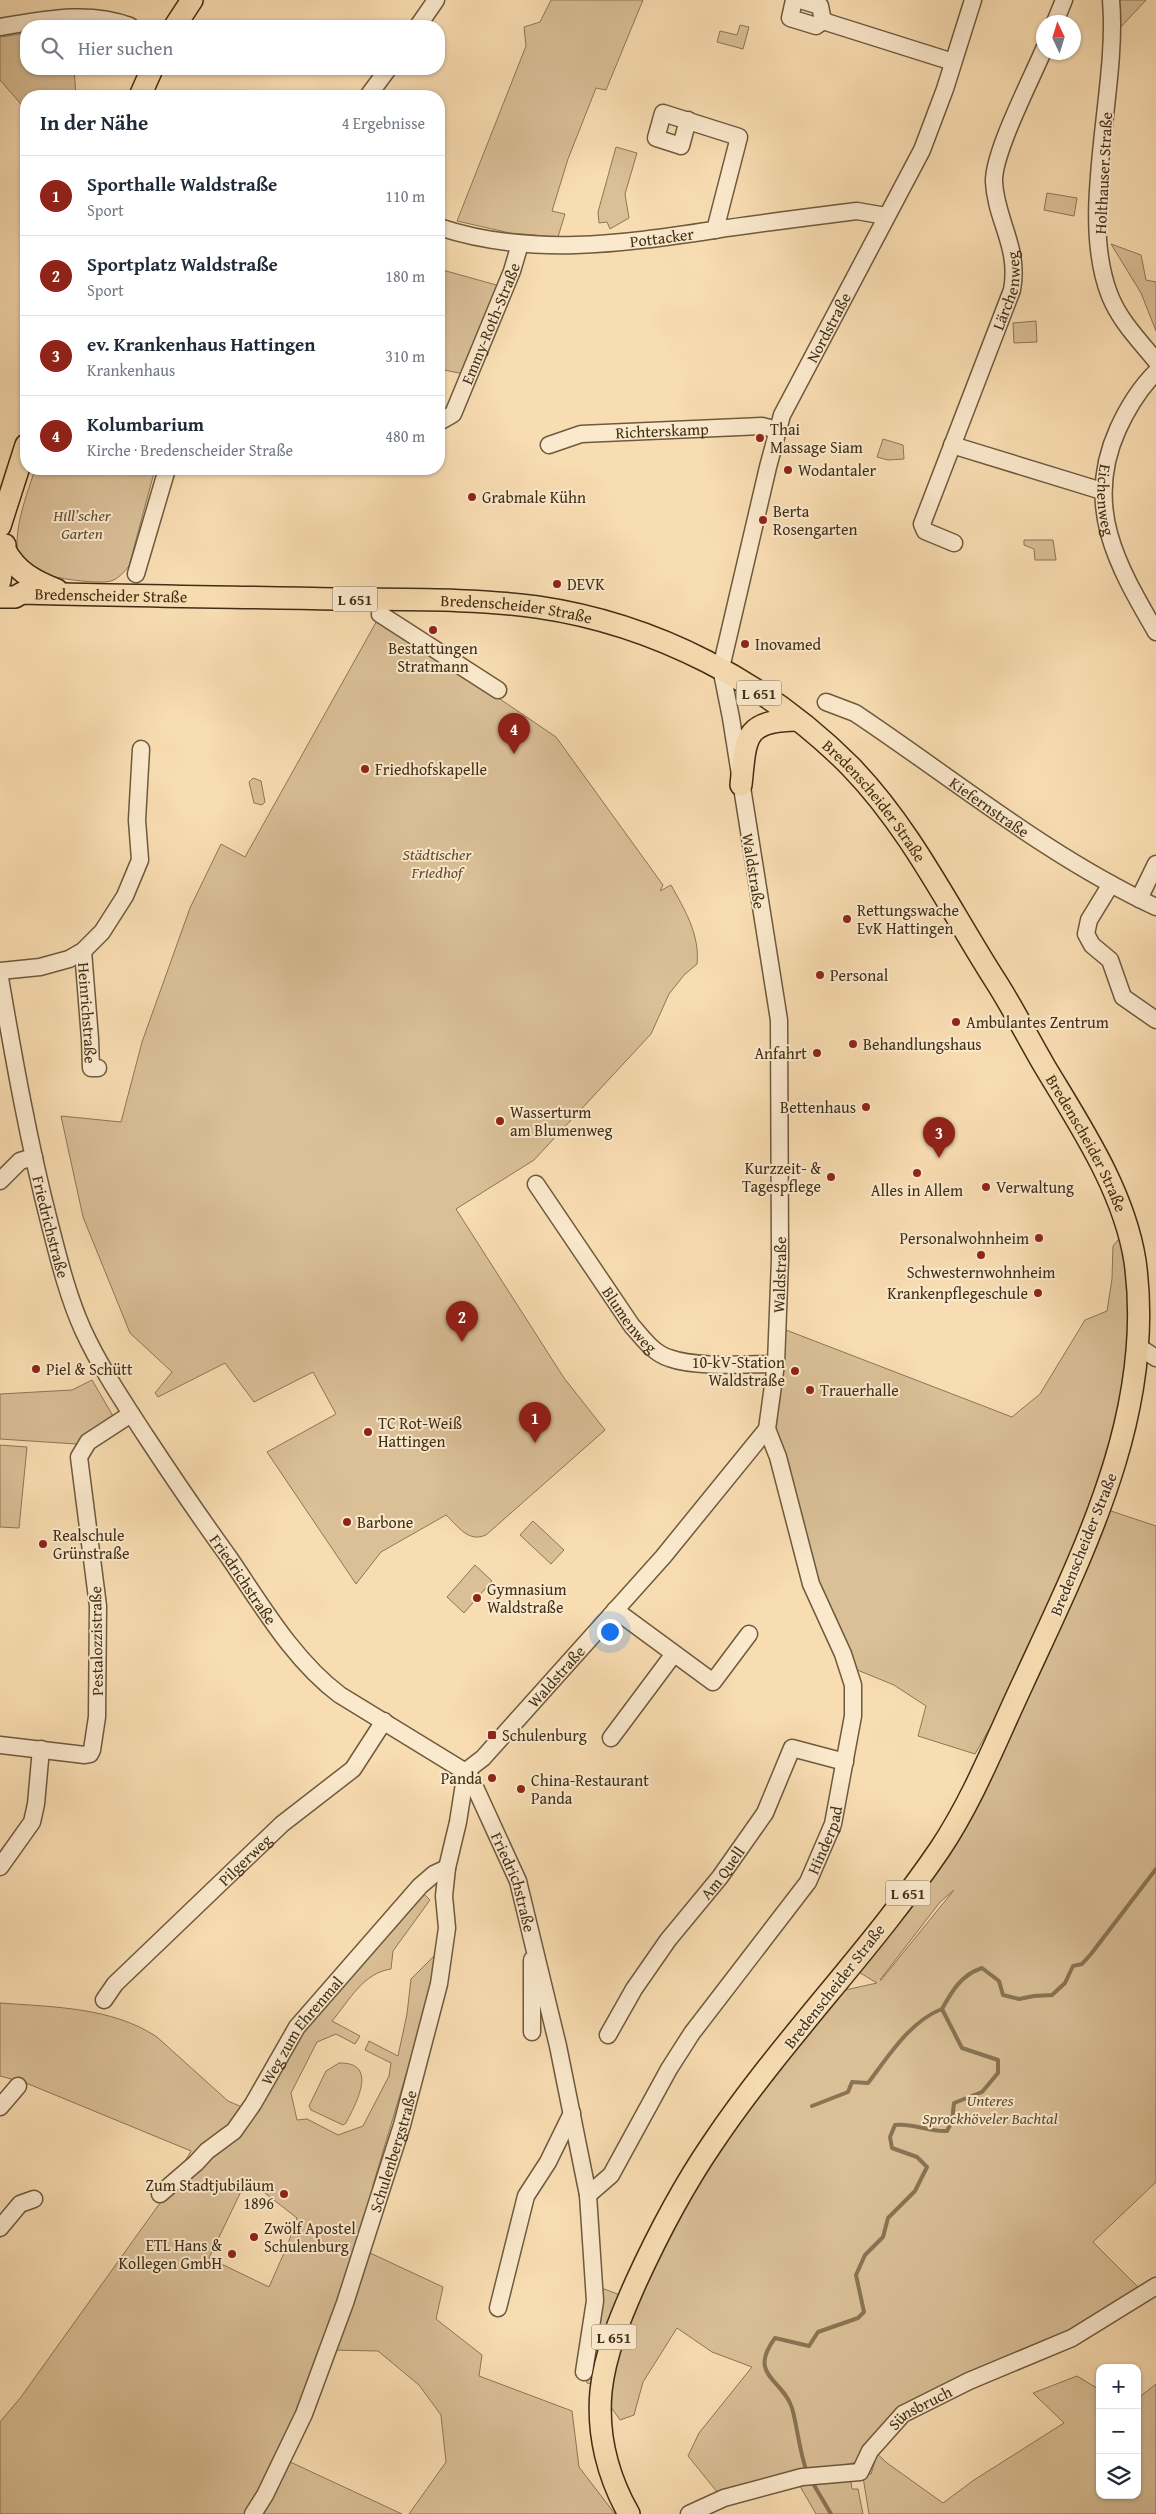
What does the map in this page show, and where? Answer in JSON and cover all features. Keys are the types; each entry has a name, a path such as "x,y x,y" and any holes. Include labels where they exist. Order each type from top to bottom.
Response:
{"main road":[{"path":"179,20 192,0"},
{"path":"143,90 149,75"},
{"path":"0,581 5,550 2,523 20,464"},
{"path":"5,550 24,575 68,595"},
{"name":"Bredenscheider Straße","path":"0,588 15,589 22,594"},
{"name":"Bredenscheider Straße","path":"0,597 15,597 22,594 381,600 533,606 609,622 649,636 721,668 796,720 849,765 897,822 1001,989 1088,1142 1114,1191 1128,1225 1137,1275 1147,1352 1099,1512 1058,1606 956,1822 934,1858 713,2142 663,2224 625,2306 604,2371 600,2408 602,2438 610,2472 629,2514"},
{"path":"741,785 744,754 751,732 765,723 796,720"}],"street":[{"path":"422,20 436,0"},
{"path":"794,0 790,18 816,26 824,20"},
{"path":"800,0 820,6 824,20"},
{"name":"Nordstraße","path":"721,668 777,430 803,372 922,150 973,0"},
{"path":"1057,15 1064,0"},
{"name":"Holthauser Straße","path":"1111,0 1111,43 1098,212 1101,261 1110,294 1121,317 1156,361"},
{"path":"45,20 83,17 104,20"},
{"path":"824,20 953,62"},
{"path":"0,27 20,24"},
{"name":"Lärchenweg","path":"954,543 926,530 922,524 1012,290 1015,265 996,194 994,177 999,156 1039,60"},
{"path":"372,90 384,75"},
{"path":"688,120 739,137 715,230"},
{"name":"Pottacker","path":"445,229 476,238 520,244 581,246 857,211 886,216"},
{"name":"Emmy-Roth-Straße","path":"445,419 454,414 512,271 520,244"},
{"name":"Eichenweg","path":"1156,372 1134,398 1117,431 1108,456 1102,491 1105,520 1114,552 1156,632"},
{"name":"Richterskamp","path":"549,445 568,436 589,433 762,426 777,430"},
{"path":"952,445 1102,491"},
{"path":"136,574 164,475"},
{"path":"381,600 380,614 498,690"},
{"name":"Waldstraße","path":"466,1771 483,1758 663,1557 767,1429 776,1364 780,1234 779,1020 721,668"},
{"name":"Kiefernstraße","path":"826,702 855,713 1009,821 1111,884 1156,907"},
{"name":"Heinrichstraße","path":"0,970 56,964 83,951 102,932 125,896 140,860 137,820 141,749"},
{"path":"1139,899 1156,864"},
{"path":"1111,884 1089,920 1086,934 1092,945 1110,960 1123,997 1156,1020"},
{"name":"Heinrichstraße","path":"83,951 91,1068 98,1068"},
{"name":"Friedrichstraße","path":"1,985 34,1157 62,1270 82,1329 131,1414 184,1495 283,1635 321,1681 340,1695 466,1771 472,1778 518,1881 572,2113 588,2195 595,2300 584,2372"},
{"path":"0,1182 20,1161 34,1157"},
{"name":"Blumenweg","path":"536,1184 632,1326 650,1346 669,1358 692,1362 776,1364"},
{"name":"Pestalozzistraße","path":"41,1749 85,1755 90,1754 92,1750 97,1716 98,1606 79,1457 88,1442 131,1414"},
{"name":"Hinderpad","path":"588,2195 611,2175 669,2070 692,2033 808,1882 833,1824 853,1716 854,1695 851,1675 811,1584 778,1457 767,1429"},
{"path":"615,1610 673,1655 713,1682 749,1634"},
{"path":"611,1738 673,1655"},
{"name":"Pilgerweg","path":"104,2000 115,1984 217,1884 282,1824 353,1769 384,1721"},
{"path":"0,1746 41,1749 36,1804 32,1822 0,1867"},
{"name":"Am Quell","path":"608,2035 634,1989 668,1940 720,1876 765,1813 792,1748 845,1762"},
{"name":"Schulenbergstraße","path":"253,2514 265,2495 304,2414 345,2303 402,2125 439,1984 447,1928 444,1896 446,1868 458,1822 466,1771"},
{"name":"Weg zum Ehrenmal","path":"160,2194 207,2151 234,2131 253,2104 297,2027 420,1886 434,1874 446,1868"},
{"path":"532,1938 532,2032"},
{"path":"0,2107 18,2086"},
{"path":"498,2308 526,2196 548,2162 572,2113"},
{"path":"0,2228 20,2204 34,2199"},
{"name":"Sünsbruch","path":"689,2514 724,2498 802,2477 860,2472 870,2451 903,2414 968,2382 1072,2338 1156,2286"}],"green space":[{"path":"551,0 643,0 606,90 596,88 568,159 552,211 565,214 558,237 510,233 457,221 526,46 524,27 540,22"},
{"path":"1119,0 1146,0 1118,30"},
{"path":"740,25 749,27 743,49 717,42 720,31 737,35"},
{"path":"20,34 20,75 74,75 76,90 20,90 20,103 0,80 0,37"},
{"path":"616,147 637,153 625,194 629,218 610,229 607,222 599,223 598,212"},
{"path":"1047,193 1077,198 1074,216 1044,210"},
{"path":"1111,244 1141,255 1146,280 1156,282 1156,331 1141,293"},
{"path":"445,271 500,286 464,374 445,370"},
{"path":"1036,321 1037,342 1014,343 1013,323"},
{"path":"883,439 903,445 904,459 888,460 877,457"},
{"name":"Hill’scher Garten","path":"33,475 153,475 129,566 123,573 111,581 71,580 38,573 29,569 20,559 17,549 21,514"},
{"path":"1024,540 1053,540 1056,560 1035,560 1034,549 1024,545"},
{"name":"Städtischer Friedhof","path":"379,617 556,737 663,885 660,891 671,885 694,933 697,964 684,975 669,994 651,1034 534,1160 456,1209 564,1378 605,1430 486,1535 474,1537 469,1535 446,1515 381,1552 356,1584 267,1452 336,1414 313,1372 254,1402 225,1363 158,1397 155,1393 172,1372 130,1333 83,1217 61,1116 121,1122 142,1042 190,908 221,844 245,857"},
{"path":"253,778 261,781 265,802 262,805 254,803 249,782"},
{"path":"1123,1234 1129,1256 1128,1381 1096,1498 1012,1689 975,1754 918,1736 926,1706 894,1685 855,1669 815,1585 775,1437 786,1330 1012,1417 1040,1394 1085,1320 1107,1311 1112,1279 1113,1246"},
{"path":"92,1380 113,1416 77,1446 76,1444 0,1439 0,1394 72,1390"},
{"path":"0,1445 27,1447 19,1528 0,1527"},
{"name":"Unteres Sprockhöveler Bachtal","path":"1108,1510 1156,1526 1156,2182 1093,2242 1140,2289 1038,2349 935,2395 857,2462 788,2478 722,2498 688,2456 699,2433 752,2367 712,2352 677,2328 643,2382 634,2415 620,2420 606,2400 611,2372 643,2273 746,2106 845,1990 877,1983 857,1971 914,1897","holes":["954,1890 881,1980 940,1902"]},
{"path":"533,1521 564,1550 551,1564 520,1535"},
{"path":"475,1565 492,1581 464,1613 447,1597"},
{"path":"420,1890 430,1900 393,1951 391,1969 372,1976 357,1989 332,2021 360,2036 355,2044 336,2034 317,2042 291,2093 297,2120 307,2119 338,2135 363,2126 389,2076 391,2063 365,2050 369,2041 398,2056 407,2014 411,1979 437,1953 433,1984 373,2185 368,2252 443,2287 436,2319 482,2355 479,2376 572,2411 579,2467 615,2514 409,2514 446,2462 441,2415 419,2385 378,2351 333,2350 286,2460 402,2514 0,2514 0,2422 21,2397 160,2203 191,2151 26,2083 0,2076 0,2003 81,2010 102,2014 140,2027 157,2037 228,2101 251,2111 295,2034","holes":["247,2179 297,2218 269,2287 209,2258"]},
{"path":"339,2063 351,2065 359,2069 362,2077 359,2096 346,2123 343,2125 311,2110 309,2106 326,2071"},
{"path":"596,2286 623,2296 593,2384 587,2383 586,2378"},
{"path":"1077,2376 1096,2388 1096,2499 1141,2499 1141,2396 1156,2384 1156,2514 869,2514 863,2477 864,2473 871,2474 875,2461 869,2459 873,2450 887,2463 943,2503 974,2480 1064,2423 1033,2393"},
{"path":"850,2476 852,2489 858,2489 863,2514 816,2514 797,2481"}],"waterway":[{"path":"807,2472 792,2408 788,2398 766,2369 767,2351 775,2338 809,2346 818,2332 858,2318 864,2312 856,2275 865,2255 883,2237 888,2218 915,2191 927,2167 917,2157 892,2148 890,2137 895,2125 947,2131 952,2121 954,2103 982,2092 998,2073 998,2060 962,2048 942,2009 946,2002 963,1979 982,1968 999,1981 1003,1995 1019,1999 1052,1995 1065,1983 1073,1966 1082,1964 1091,1954 1156,1869"},
{"path":"812,2106 848,2092 852,2082 868,2083 910,2031 930,2015 942,2009"},
{"path":"811,2480 831,2514"}],"place":[{"name":"Thai Massage Siam","path":"760,438"},
{"name":"Wodantaler","path":"788,470"},
{"name":"Grabmale Kühn","path":"472,497"},
{"name":"Berta Rosengarten","path":"763,520"},
{"name":"DEVK","path":"557,584"},
{"name":"Bestattungen Stratmann","path":"433,630"},
{"name":"Inovamed","path":"745,644"},
{"name":"Kolumbarium","path":"514,754"},
{"name":"Friedhofskapelle","path":"365,769"},
{"name":"Rettungswache EvK Hattingen","path":"847,919"},
{"name":"Personal","path":"820,975"},
{"name":"Ambulantes Zentrum","path":"956,1022"},
{"name":"Behandlungshaus","path":"853,1044"},
{"name":"Anfahrt","path":"817,1053"},
{"name":"Bettenhaus","path":"866,1107"},
{"name":"Wasserturm am Blumenweg","path":"500,1121"},
{"name":"ev. Krankenhaus Hattingen","path":"939,1158"},
{"name":"Alles in Allem","path":"917,1173"},
{"name":"Kurzzeit- & Tagespflege","path":"831,1177"},
{"name":"Verwaltung","path":"986,1187"},
{"name":"Personalwohnheim","path":"1039,1238"},
{"name":"Schwesternwohnheim","path":"981,1255"},
{"name":"Krankenpflegeschule","path":"1038,1293"},
{"name":"Sportplatz Waldstraße","path":"462,1342"},
{"name":"Piel & Schütt","path":"36,1369"},
{"name":"10-kV-Station Waldstraße","path":"795,1371"},
{"name":"Trauerhalle","path":"810,1390"},
{"name":"TC Rot-Weiß Hattingen","path":"368,1432"},
{"name":"Sporthalle Waldstraße","path":"535,1443"},
{"name":"Barbone","path":"347,1522"},
{"name":"Realschule Grünstraße","path":"43,1544"},
{"name":"Gymnasium Waldstraße","path":"477,1598"},
{"name":"Schulenburg","path":"492,1735"},
{"name":"Panda","path":"492,1778"},
{"name":"China-Restaurant Panda","path":"521,1789"},
{"name":"Zum Stadtjubiläum 1896","path":"284,2194"},
{"name":"Zwölf Apostel Schulenburg","path":"254,2237"},
{"name":"ETL Hans & Kollegen GmbH","path":"232,2254"}]}
